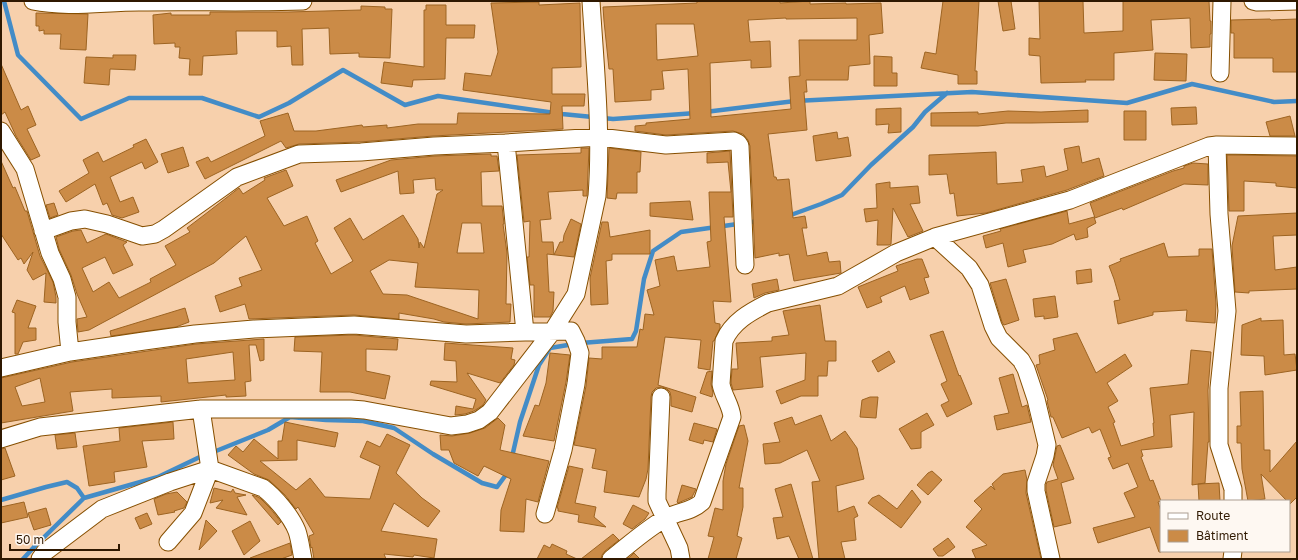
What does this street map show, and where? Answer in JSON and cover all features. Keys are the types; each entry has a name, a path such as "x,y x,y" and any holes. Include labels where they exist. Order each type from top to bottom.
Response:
{"street":[{"path":"33,1 63,4 138,1 303,1"},
{"path":"1,439 40,427 201,409 351,409 451,426 479,420 490,412 552,332 576,294 597,196 598,133 591,1"},
{"path":"1220,73 1222,1"},
{"path":"1253,1 1297,1"},
{"path":"1,131 25,169 42,231 62,279 67,297 67,322 70,352"},
{"path":"42,231 71,221 85,219 107,224 142,236 155,234 237,176 299,154 360,152 434,146 506,143 598,133 666,145 734,141 738,143 740,146 745,265"},
{"path":"506,143 525,332"},
{"path":"1217,145 1219,214 1227,311 1218,388 1219,445 1232,489 1233,500"},
{"path":"611,559 642,534 666,518 696,508 702,502 732,417 731,409 721,384 724,341 735,323 768,303 838,286 896,254 936,237 1070,200 1193,152 1217,145 1297,146"},
{"path":"936,237 969,268 980,285 996,332 1021,360 1026,369 1036,399 1047,445 1036,483 1036,491 1051,559"},
{"path":"1,368 70,352 195,334 254,329 354,325 466,334 570,331 578,344 580,353 576,384 564,442 544,514"},
{"path":"661,397 657,501 679,548 681,559"},
{"path":"168,542 193,512 209,460 201,409"},
{"path":"40,559 45,552 102,509 170,482 209,460"},
{"path":"209,460 268,491 290,518 297,531 303,559"}],"building":[{"path":"697,1 780,1 780,3 810,1 810,4 881,3 883,33 869,35 870,64 849,66 848,80 806,80 807,92 804,92 807,130 768,134 774,177 776,177 777,180 789,179 793,218 805,216 807,228 802,228 807,256 827,252 829,262 840,261 841,273 794,281 789,254 779,256 779,253 755,258 750,146 748,140 743,134 733,131 666,135 635,131 635,126 646,125 646,123 690,119 688,69 662,71 664,89 651,90 651,100 615,102 613,69 609,69 603,7 697,3","holes":["786,18 857,18 857,40 799,40 800,76 789,77 791,109 711,117 710,63 751,60 751,68 771,67 770,41 750,42 748,20","656,24 694,24 698,56 657,60"]},
{"path":"943,1 979,1 975,71 977,71 977,84 958,84 958,75 921,68 925,52 936,54"},
{"path":"998,1 1011,1 1015,29 1003,31"},
{"path":"1039,1 1083,1 1084,33 1123,31 1123,1 1209,1 1211,21 1210,47 1191,48 1190,18 1151,20 1153,50 1114,53 1114,80 1041,83 1040,56 1029,55 1029,38 1040,39"},
{"path":"539,2 539,5 580,3 581,67 552,68 552,94 585,94 584,106 562,106 563,129 433,136 360,142 299,144 286,148 281,141 205,179 196,162 208,157 211,162 265,136 260,121 288,113 294,131 316,131 362,125 363,127 387,125 387,128 418,124 457,124 458,113 550,114 551,102 463,90 465,73 491,76 498,52 491,3"},
{"path":"426,5 446,5 446,25 475,25 474,38 446,38 445,79 413,80 412,87 381,83 384,62 424,67 424,10 426,10"},
{"path":"361,6 385,7 385,9 392,9 390,58 359,57 359,53 330,54 329,28 302,29 303,65 292,65 291,46 277,47 277,31 236,31 237,54 203,56 202,75 189,75 190,59 179,58 180,47 175,47 175,43 154,44 153,15 171,13 171,15 210,15 210,12 361,10"},
{"path":"36,13 88,14 86,50 60,49 61,34 44,34 44,30 39,31 39,26 36,26"},
{"path":"1297,19 1297,72 1273,72 1273,58 1234,58 1234,33 1231,33 1231,20"},
{"path":"1155,53 1187,54 1186,81 1154,80"},
{"path":"113,55 136,55 135,70 110,69 109,85 84,83 86,57 113,58"},
{"path":"874,56 892,57 892,73 897,73 897,86 874,86"},
{"path":"1,64 21,110 28,106 36,125 27,129 40,156 31,160 16,136 5,112 1,115"},
{"path":"1196,107 1197,124 1172,125 1171,108"},
{"path":"901,108 901,132 888,133 889,124 876,125 876,109"},
{"path":"1088,110 1088,122 931,126 931,113 978,112 978,114 1008,111 1041,112"},
{"path":"1124,111 1146,111 1146,140 1124,140"},
{"path":"1290,116 1295,136 1270,136 1266,122"},
{"path":"837,132 838,139 848,137 851,156 816,161 813,136"},
{"path":"146,139 158,162 145,169 142,162 110,177 120,202 133,197 139,212 122,218 112,215 107,203 103,205 95,184 66,202 59,191 89,173 83,160 98,152 103,162 134,147 133,145"},
{"path":"1079,146 1082,163 1099,158 1104,176 1067,190 986,213 957,216 954,193 950,194 947,174 929,175 929,155 996,152 997,184 1023,182 1021,170 1044,166 1046,177 1068,170 1064,149"},
{"path":"183,147 189,166 168,173 161,154"},
{"path":"581,148 589,148 587,196 583,196 583,190 548,192 551,219 540,220 542,242 553,242 554,255 547,254 549,292 554,292 553,311 550,317 534,317 534,285 530,285 527,257 529,257 530,221 524,222 517,155 581,153"},
{"path":"609,148 641,152 640,172 637,172 637,193 617,193 616,199 607,198"},
{"path":"730,151 733,217 724,217 731,302 713,301 715,323 720,324 720,328 713,341 710,370 698,368 701,340 665,337 658,385 696,397 692,412 671,406 670,392 662,387 656,388 652,392 651,397 648,469 639,497 604,492 607,471 592,468 596,449 574,445 586,386 589,358 602,359 602,347 637,347 640,329 643,330 645,314 654,315 647,290 660,286 655,260 674,256 677,271 710,267 707,242 711,241 709,192 731,192 728,162 707,163 707,153"},
{"path":"491,154 491,156 497,156 499,171 481,172 482,206 502,206 507,253 506,304 511,304 510,322 466,324 444,322 399,313 399,319 354,315 249,319 245,304 220,312 215,296 242,286 239,278 262,270 246,236 214,263 89,330 78,332 77,319 87,317 59,249 56,237 81,230 87,243 106,234 127,242 123,245 133,265 113,274 105,257 82,268 93,292 109,282 119,298 151,282 150,279 176,265 165,246 190,232 187,228 239,188 243,194 265,180 264,178 286,170 293,186 267,198 284,226 307,216 318,241 315,243 331,274 353,261 334,228 350,218 363,240 403,215 418,239 419,248 420,242 424,248 437,194 443,190 436,190 435,178 413,180 414,193 400,194 398,171 341,192 336,180 391,160 435,156","holes":["462,223 481,223 484,253 457,253","389,260 418,263 415,287 479,290 478,319 407,295 383,294 370,271"]},
{"path":"1227,155 1297,156 1297,188 1276,186 1276,183 1244,181 1244,211 1229,211"},
{"path":"1,161 13,188 15,187 25,211 27,211 40,256 53,282 56,303 44,302 46,273 33,280 27,270 33,252 24,264 21,258 18,260 1,234"},
{"path":"1193,163 1208,164 1208,185 1184,184 1123,210 1122,208 1095,218 1090,203 1184,168 1184,166"},
{"path":"890,182 890,188 918,186 920,203 910,204 923,231 908,237 893,208 891,244 877,245 878,220 866,222 864,209 877,208 876,184"},
{"path":"690,201 693,220 650,216 650,203"},
{"path":"54,203 58,215 50,218 46,205"},
{"path":"1067,211 1069,224 1094,217 1096,223 1087,228 1088,237 1076,240 1074,234 1052,244 1023,250 1026,262 1008,267 1003,243 986,248 983,236 1001,231 1000,229"},
{"path":"1297,213 1297,235 1273,236 1275,270 1297,267 1297,289 1249,291 1249,293 1235,292 1232,246 1238,216"},
{"path":"571,219 581,224 574,257 554,255 560,242 563,242 564,235"},
{"path":"602,222 608,222 610,237 650,230 650,254 612,254 612,260 606,261 608,304 591,305 590,278"},
{"path":"1164,243 1168,257 1199,256 1199,249 1212,249 1216,304 1215,323 1186,321 1187,310 1153,312 1153,315 1118,324 1114,301 1120,300 1109,266 1121,261 1120,259"},
{"path":"917,259 922,259 929,277 924,278 929,293 910,300 905,286 880,297 882,302 867,308 858,287 898,271 896,266"},
{"path":"1091,269 1092,282 1077,284 1076,271"},
{"path":"777,279 779,290 765,293 754,298 752,284"},
{"path":"1006,279 1019,320 1004,325 990,283"},
{"path":"1055,296 1058,317 1044,319 1044,316 1035,317 1033,299"},
{"path":"17,300 36,306 28,328 36,328 36,340 23,342 18,354 15,354 15,313 12,312"},
{"path":"820,305 825,341 836,341 836,361 828,361 827,376 818,376 818,396 801,396 781,404 776,391 805,380 806,353 760,357 763,387 733,390 731,383 732,369 738,369 736,343 772,341 772,337 789,335 783,311"},
{"path":"185,308 189,322 176,327 111,336 110,331"},
{"path":"1261,318 1261,321 1283,320 1284,355 1295,354 1297,370 1265,375 1264,356 1241,355 1242,325"},
{"path":"943,331 959,376 960,375 972,404 947,417 941,405 949,401 941,384 947,381 930,335"},
{"path":"1077,333 1096,373 1125,354 1132,366 1107,383 1118,401 1108,407 1115,422 1113,423 1121,446 1154,436 1150,388 1188,384 1191,350 1211,352 1208,390 1209,442 1205,483 1192,485 1194,412 1170,415 1172,447 1141,450 1143,456 1141,457 1150,481 1153,480 1161,500 1158,502 1160,508 1160,552 1150,527 1098,543 1093,528 1135,517 1124,493 1138,487 1128,463 1113,469 1108,458 1111,457 1100,429 1092,433 1089,427 1062,438 1053,417 1051,417 1048,400 1036,365 1040,364 1039,355 1055,350 1053,339"},
{"path":"354,335 398,339 397,350 366,349 366,371 390,376 385,399 350,392 320,392 322,352 294,351 295,337"},
{"path":"264,339 264,360 260,361 256,345 249,345 251,381 245,382 246,396 226,397 226,395 161,402 161,396 112,398 112,389 70,392 73,411 1,423 1,378 72,362 196,344","holes":["233,352 235,380 188,383 186,359","40,378 45,402 22,406 15,387"]},
{"path":"445,343 513,348 511,359 515,360 514,365 500,383 467,373 486,400 483,405 474,411 455,415 456,406 473,409 476,399 430,385 431,381 457,382 456,361 444,360"},
{"path":"889,351 895,362 878,372 872,361"},
{"path":"550,353 570,355 554,441 523,436 535,405 539,406 546,383"},
{"path":"712,371 712,397 700,393 707,372"},
{"path":"1013,374 1022,407 1027,405 1031,422 997,430 994,416 1009,413 999,378"},
{"path":"1263,391 1264,450 1270,450 1270,472 1297,441 1297,497 1290,504 1290,500 1286,500 1261,474 1265,499 1248,500 1242,469 1241,443 1237,443 1237,426 1241,426 1240,392"},
{"path":"870,397 878,397 876,418 860,417 862,400"},
{"path":"927,413 934,425 921,432 921,448 911,449 899,429"},
{"path":"821,415 831,441 845,431 857,448 864,479 836,486 838,512 854,506 858,516 854,518 856,540 841,542 845,559 819,559 812,482 820,481 807,450 780,463 765,464 763,444 780,442 774,423 792,417 795,425"},
{"path":"498,418 505,425 500,450 549,461 538,502 526,499 524,532 500,531 501,510 511,479 484,466 478,476 454,463 449,450 441,450 440,435 452,436 470,433 485,428"},
{"path":"173,422 174,439 142,441 147,467 114,472 115,482 89,486 83,446 120,441 119,428"},
{"path":"285,422 338,433 335,447 297,440 297,460 260,461 296,490 310,478 325,497 370,499 380,466 360,457 367,441 380,447 387,434 410,445 396,473 422,498 440,511 428,527 394,503 381,531 437,539 434,558 414,555 413,557 384,554 386,559 314,559 309,536 314,534 298,507 296,509 285,495 269,480 254,474 228,455 236,446 243,452 254,439 278,459 278,441 282,441"},
{"path":"694,423 717,429 713,442 704,440 703,444 689,440"},
{"path":"744,425 748,441 739,488 743,488 743,507 737,536 742,538 736,559 708,559 714,537 708,536 715,508 723,510 723,481 726,464 739,426"},
{"path":"75,433 77,447 57,449 55,435"},
{"path":"1060,445 1074,479 1061,483 1071,523 1054,527 1046,485 1047,482 1058,479 1053,465 1057,446"},
{"path":"5,448 15,476 1,480 1,449"},
{"path":"569,466 583,469 575,503 596,507 594,517 606,527 578,522 579,515 558,511 557,508"},
{"path":"1025,470 1027,480 1026,493 1041,559 976,559 972,550 987,545 966,527 982,509 974,501 991,486 995,490 992,484 1003,474"},
{"path":"932,471 942,480 928,495 917,485 928,473"},
{"path":"1219,483 1220,500 1199,500 1198,484"},
{"path":"791,484 813,559 799,559 789,536 777,539 773,518 783,517 775,489"},
{"path":"682,485 696,489 692,497 678,503 677,502"},
{"path":"214,488 231,492 233,489 235,493 246,495 237,497 247,515 216,508 223,500 210,503"},
{"path":"912,490 921,502 901,528 868,503 872,498 879,495 897,509"},
{"path":"177,492 187,502 184,508 174,511 175,512 158,515 154,499 166,494"},
{"path":"252,495 261,499 270,508 281,522 278,525"},
{"path":"24,502 28,517 1,523 1,507"},
{"path":"633,505 649,513 645,519 632,529 623,524"},
{"path":"46,508 51,525 34,530 28,513"},
{"path":"147,513 152,524 140,529 135,518"},
{"path":"206,520 217,531 199,550"},
{"path":"250,521 260,541 244,555 232,531"},
{"path":"613,534 619,540 605,551 601,559 581,559"},
{"path":"948,538 955,547 943,556 938,556 933,549"},
{"path":"290,543 292,555 281,559 250,558"},
{"path":"552,544 567,551 566,554 577,559 537,559 544,545 550,548"},
{"path":"634,553 640,559 627,559 631,556"}],"waterway":[{"path":"4,1 18,55 81,119 129,98 202,98 259,117 289,103 343,70 405,105 438,96 562,114 613,119 696,113"},
{"path":"705,112 795,101 972,92 1127,103 1192,84 1274,102 1297,101"},
{"path":"788,216 842,195 871,165 913,127 925,112 947,93"},
{"path":"581,343 632,339 636,331 644,279 653,251 681,232 759,221"},
{"path":"512,457 520,422 539,365 550,348 574,344"},
{"path":"211,453 268,430 290,417 363,421 394,428 433,454 482,483 497,487 508,472"},
{"path":"23,559 84,498 158,477 204,455"},
{"path":"1,500 67,482 77,488 84,498"}]}
